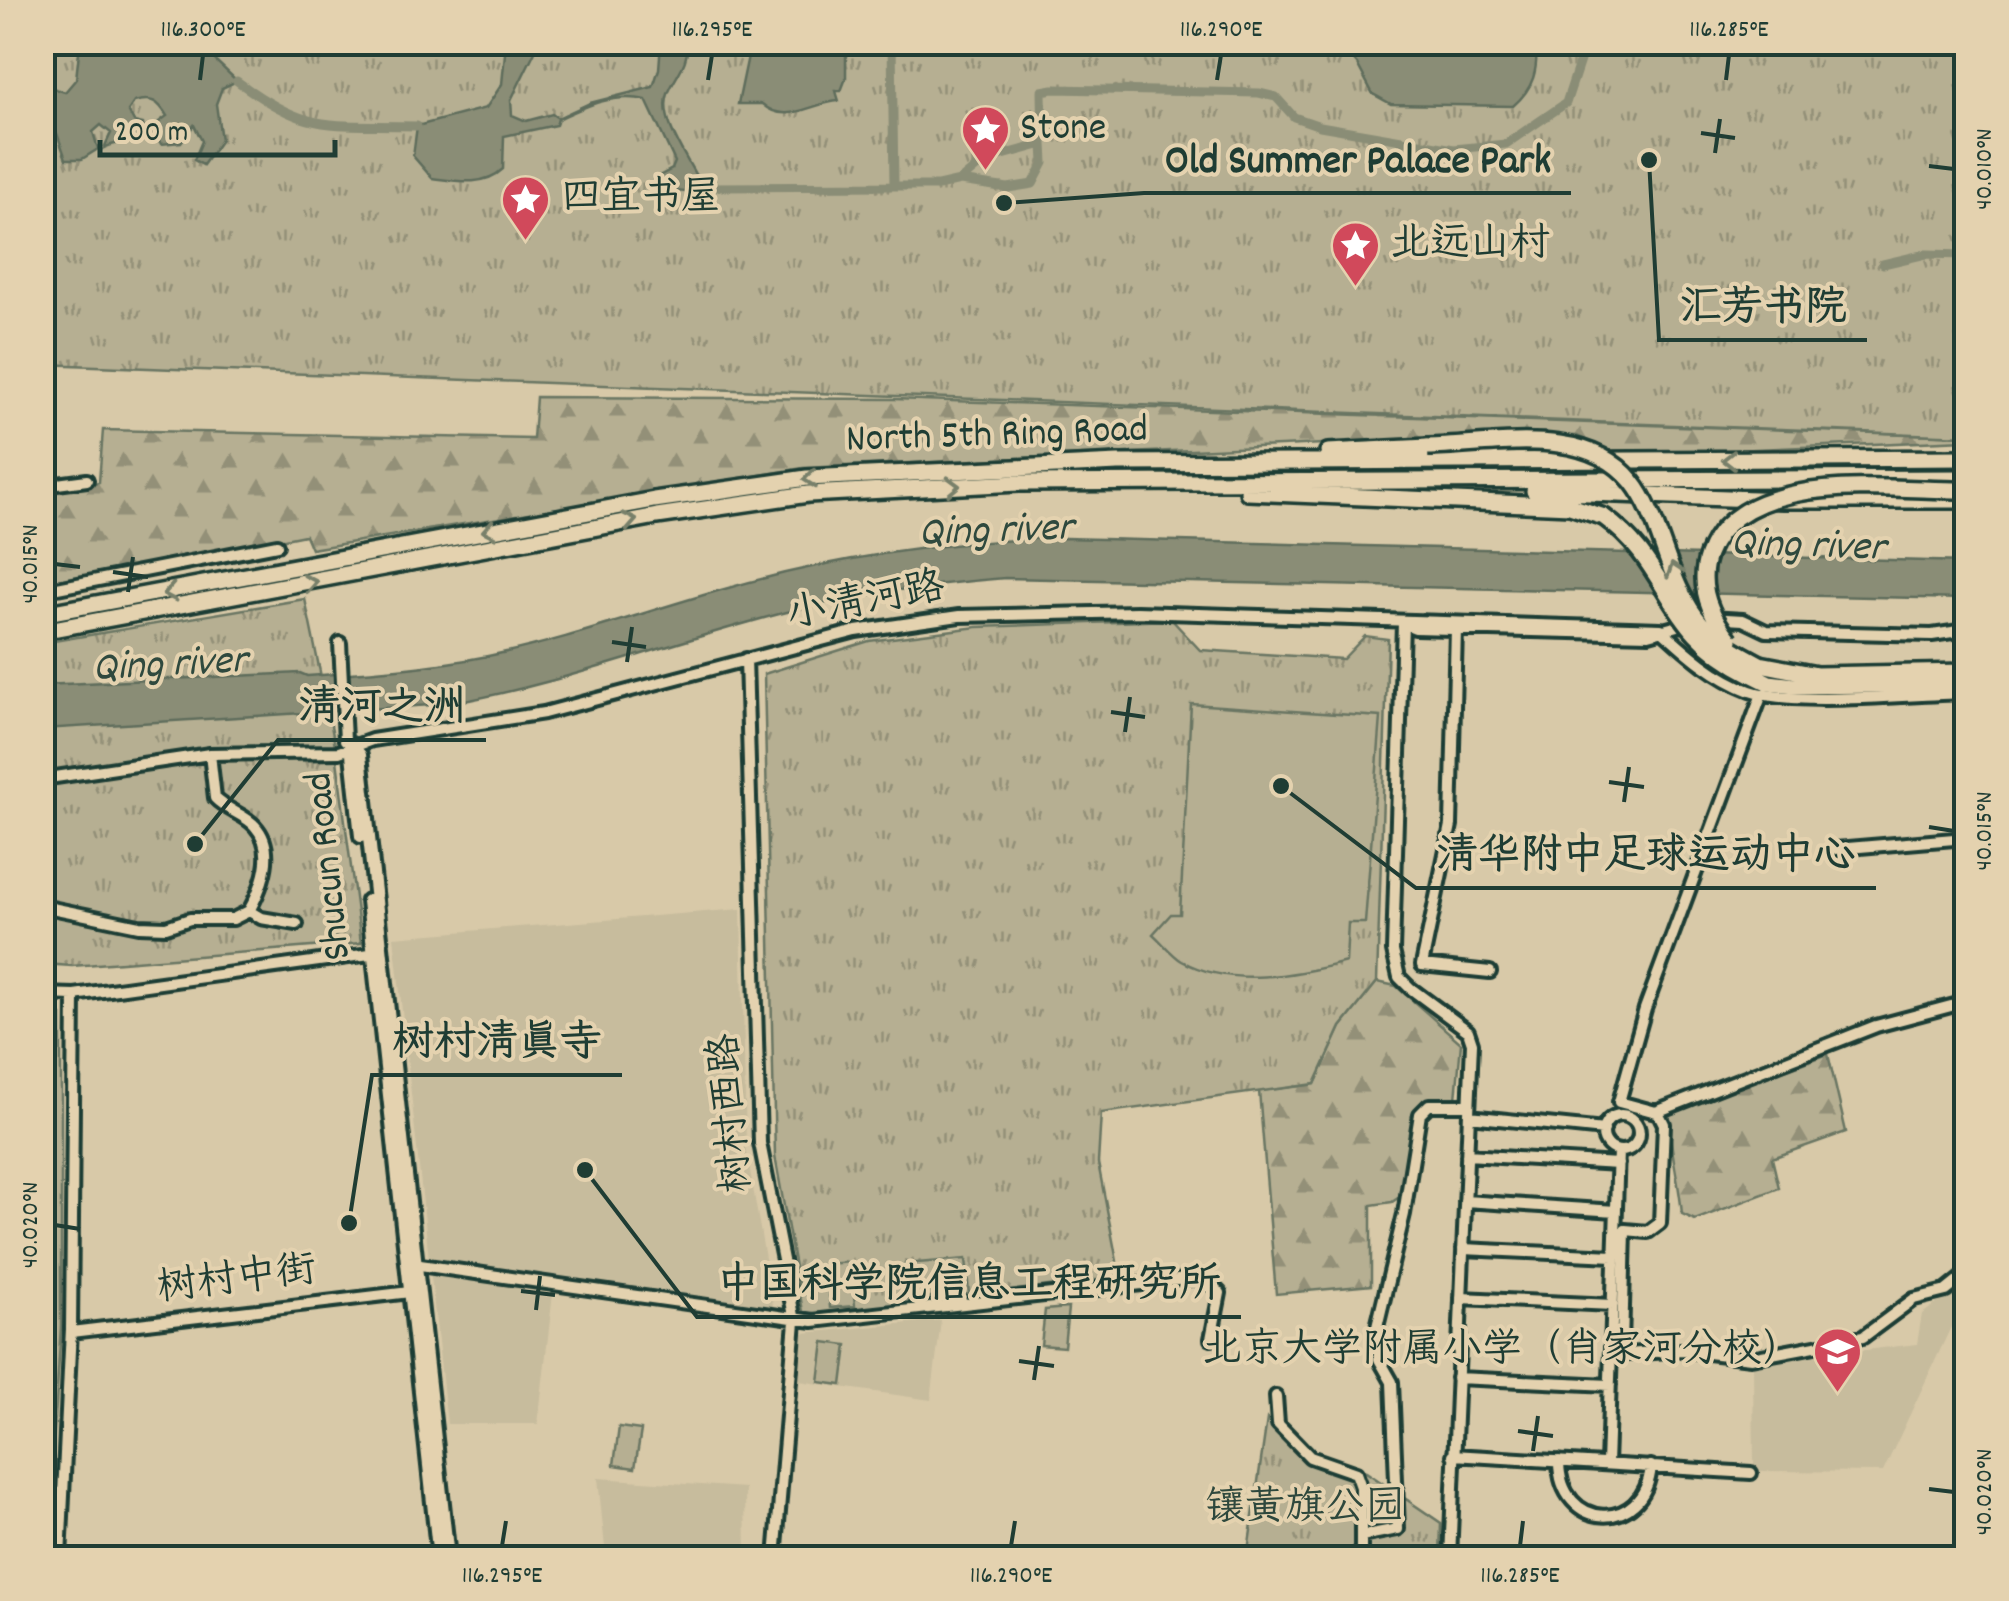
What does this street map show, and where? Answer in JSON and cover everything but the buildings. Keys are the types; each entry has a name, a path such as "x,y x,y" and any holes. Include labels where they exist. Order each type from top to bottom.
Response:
{"highway":[{"path":"1118,463 1557,443 1605,459 1624,473 1654,514 1680,586 1704,627 1726,646 1760,664 1817,675 1966,672"},
{"path":"1792,460 1966,450"},
{"name":"North 5th Ring Road","path":"42,614 654,500 807,478 1118,463 1966,458"},
{"name":"North 5th Ring Road","path":"42,630 657,516 808,494 1119,482 1966,478"},
{"path":"1119,482 1307,496 1570,506 1604,517 1641,550 1674,610 1708,649 1769,683 1966,684"},
{"path":"1370,483 1656,496 1966,500"},
{"path":"1760,664 1731,640 1707,602 1707,557 1718,534 1738,514 1769,497 1798,492 1966,490"}],"main road":[{"name":"Shucun Road","path":"350,744 448,1558"},
{"name":"Shucun Road","path":"412,1264 410,1292 440,1558"}],"street":[{"path":"42,486 87,480"},
{"path":"42,591 277,545"},
{"name":"小清河路","path":"42,779 210,754 339,752 350,744 544,713 856,631 976,615 1137,612 1661,629"},
{"name":"小清河路","path":"1402,623 1415,628 1650,634 1718,617 1743,620 1766,631 1932,635 1966,630"},
{"path":"1402,623 1393,951 1399,977 1468,1031 1469,1111 1450,1558"},
{"path":"1456,629 1451,825 1422,965 1490,972"},
{"path":"1661,629 1717,675 1762,694 1966,693"},
{"path":"340,643 344,730 350,744"},
{"name":"树村西路","path":"746,659 760,1143 795,1321 774,1558"},
{"path":"1361,1536 1398,1530 1392,1382 1379,1359 1377,1327 1404,1214 1420,1114 1429,1105 1604,1130 1620,1116 1620,1102 1646,1009 1762,694"},
{"path":"42,906 139,926 166,927 190,918 233,918 250,911 265,872 263,841 254,824 215,798 210,754"},
{"path":"1836,849 1966,838"},
{"path":"250,911 261,918 297,924"},
{"path":"42,994 74,995 378,952"},
{"path":"60,1558 71,1332 74,995"},
{"path":"1620,1102 1641,1111 1658,1112 1876,1026 1966,1002"},
{"path":"1658,1112 1664,1124 1660,1223 1648,1232 1625,1230 1622,1345 1627,1354 1682,1350 1751,1358 1864,1338 1914,1300 1946,1291 1966,1275"},
{"path":"1604,1130 1608,1145 1618,1150 1634,1146 1639,1135 1632,1119 1620,1116"},
{"path":"1607,1464 1618,1150"},
{"path":"1467,1155 1618,1164"},
{"path":"1465,1201 1616,1211"},
{"path":"1463,1249 1614,1256"},
{"path":"412,1264 795,1321 1195,1278 1220,1293 1211,1339"},
{"name":"树村中街","path":"71,1332 410,1292"},
{"path":"1461,1298 1613,1305"},
{"path":"1457,1378 1610,1385"},
{"path":"1276,1396 1278,1424 1310,1457 1356,1474 1361,1487 1361,1558"},
{"path":"1453,1456 1751,1473"},
{"path":"1559,1461 1566,1494 1575,1506 1602,1516 1630,1509 1641,1499 1650,1466"}],"shaded area":[{"path":"80,43 197,43 237,81 222,88 216,104 221,140 203,165 194,160 202,141 194,125 181,142 161,144 152,127 167,116 150,100 134,102 128,111 134,122 143,124 145,135 104,148 111,133 101,125 93,132 98,149 82,159 66,159 43,94 49,87 65,92 76,79"},
{"path":"299,43 472,43 330,55"},
{"path":"506,43 539,43 511,100 512,115 526,121 552,114 558,118 590,103 653,87 661,43 687,43 684,64 668,94 667,114 696,176 706,180 704,194 656,189 659,176 672,169 675,162 646,100 634,98 601,102 558,119 556,125 504,136 503,169 495,175 469,181 432,178 413,156 417,126 486,108 502,84"},
{"path":"766,43 846,43 846,78 841,91 836,91 839,101 790,113 780,113 762,104 738,104 748,56 766,52"},
{"path":"1338,43 1536,43 1536,62 1530,85 1513,106 1391,104 1373,94 1357,64"},
{"path":"1064,538 1966,562 1966,599 1005,578 895,590 814,606 576,674 448,704 43,729 43,685 300,673 307,676 443,664 547,642 806,568 934,547"},
{"path":"741,909 746,1147 774,1311 555,1276 538,1424 447,1424 394,937"},
{"name":"北京大学附属小学（肖家河分校）","path":"1966,1283 1966,1305 1950,1329 1883,1472 1754,1471 1753,1363 1917,1344 1922,1314"},
{"path":"941,1320 931,1400 792,1380 797,1337 803,1333"},
{"path":"598,1478 745,1488 746,1558 606,1558"}],"green space":[{"path":"43,43 1966,43 1966,436 43,364"},
{"path":"536,397 894,399 1966,436 1966,440 1617,455 1577,436 1518,435 803,468 311,549 305,535 43,587 43,493 99,482 103,430 533,439"},
{"path":"305,599 335,745 361,943 72,966 43,964 42,643"},
{"path":"1172,620 1200,650 1343,659 1365,636 1388,639 1377,982 1341,1027 1315,1084 1101,1113 1098,1163 1120,1277 804,1317 775,1156 764,674 869,641 977,627"},
{"path":"1191,704 1381,717 1365,923 1348,923 1346,962 1285,975 1221,974 1182,961 1153,934 1171,914 1180,914"},
{"path":"1377,982 1396,986 1461,1043 1456,1099 1425,1099 1414,1113 1401,1196 1392,1202 1371,1205 1371,1285 1276,1294 1259,1091 1315,1084 1341,1027"},
{"path":"42,1014 61,1015 61,1326 46,1558 42,1558"},
{"path":"1828,1054 1846,1132 1772,1158 1779,1188 1695,1220 1682,1214 1669,1113"},
{"path":"966,1259 969,1294 908,1299 905,1264"},
{"path":"851,1262 855,1306 830,1308 827,1264"},
{"path":"1068,1308 1064,1347 1041,1345 1045,1310"},
{"path":"824,1342 847,1345 842,1385 819,1382"},
{"name":"镶黄旗公园","path":"1267,1419 1302,1458 1366,1472 1441,1523 1440,1558 1247,1558"},
{"path":"619,1427 641,1430 635,1468 614,1465"}],"waterway":[{"path":"705,187 894,186 892,42"},
{"path":"894,186 938,186 960,181 985,160 1043,144 1042,91 1053,89 1259,93 1276,97 1294,117 1320,126 1454,149 1506,144 1566,103 1586,42"},
{"path":"237,81 262,99 304,119 342,125 417,126"},
{"path":"960,181 1008,188 1033,184 1044,163 1043,144"},
{"path":"1883,264 1926,254 1966,255"}],"place":[{"name":"汇芳书院","path":"1649,160"},
{"name":"Stone","path":"985,172"},
{"name":"Old Summer Palace Park","path":"1004,203"},
{"name":"四宜书屋","path":"526,242"},
{"name":"北远山村","path":"1355,288"},
{"name":"清华附中足球运动中心","path":"1281,786"},
{"name":"清河之洲","path":"195,844"},
{"name":"中国科学院信息工程研究所","path":"585,1170"},
{"name":"树村清真寺","path":"349,1223"},
{"name":"北京大学附属小学（肖家河分校）","path":"1837,1394"}],"water label":[{"name":"Qing river","path":"996,533"},
{"name":"Qing river","path":"1808,548"},
{"name":"Qing river","path":"170,667"}]}
